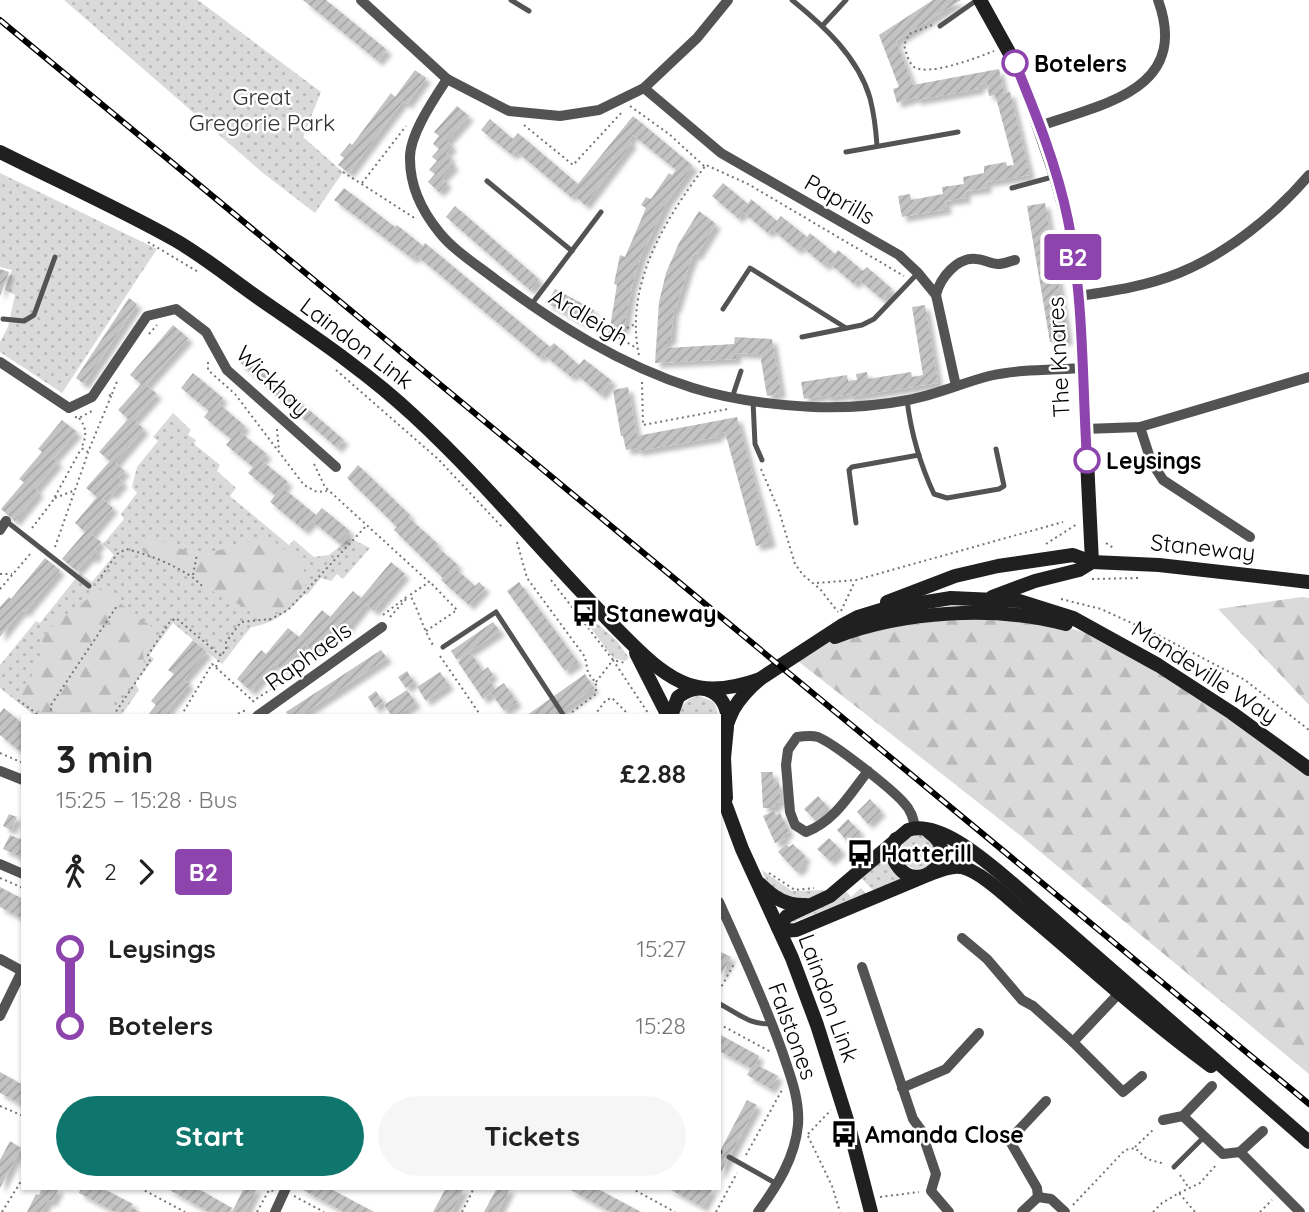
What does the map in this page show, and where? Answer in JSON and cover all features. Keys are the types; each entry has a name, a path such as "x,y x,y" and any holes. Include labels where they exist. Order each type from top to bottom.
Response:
{"main road":[{"name":"The Knares","path":"979,0 1015,63 1040,126 1068,220 1079,296 1092,562"},
{"name":"Laindon Link","path":"0,152 176,241 329,347 412,414 508,510 630,642 675,681 702,688"},
{"name":"Staneway","path":"858,617 908,593 966,573 1073,555 1092,562 1159,565 1309,582"},
{"name":"Staneway","path":"942,615 1035,581 1079,570 1092,562"},
{"name":"Mandeville Way","path":"725,728 743,695 760,679 858,617 928,600 989,598 1019,601 1056,612 1111,639 1232,713 1309,769"},
{"name":"Mandeville Way","path":"812,646 873,626 942,615 977,613 1029,616 1063,623 1111,639"},
{"name":"Laindon Link","path":"630,642 669,714"},
{"name":"Mandeville Way","path":"702,688 732,687 760,679"},
{"path":"671,714 678,697 692,689 702,688 717,694 722,700 728,713 725,728"},
{"name":"Laindon Link","path":"725,728 726,806"},
{"name":"Laindon Link","path":"721,793 757,871 817,1025 849,1123 869,1206"},
{"path":"896,839 892,853 898,868 908,875 925,876 937,867 942,853 939,841 919,828"},
{"path":"1124,988 978,856 946,835 919,828 896,839 845,884 818,895 787,916 778,927 788,931 806,926 925,876 961,867 979,876 1124,988 1309,1142"},
{"path":"757,871 772,895 789,905 807,905 818,895"},
{"path":"792,958 792,939 806,926"}],"street":[{"path":"361,0 447,79 509,111 560,116 599,110 644,88 697,38 728,0"},
{"path":"1040,126 1126,96 1146,81 1159,61 1166,37 1164,15 1158,0"},
{"name":"Ardleigh","path":"447,79 420,123 409,158 415,195 440,233 479,267 531,305 642,370 732,398 816,407 907,400 1013,372 1084,369"},
{"name":"Paprills","path":"644,88 721,153 900,255 915,277 936,295 956,386"},
{"path":"1079,296 1135,287 1178,273 1206,260 1277,209 1309,175"},
{"path":"936,295 939,284 963,261 973,258 996,264 1015,260"},
{"name":"Wickhay","path":"0,362 69,408 92,397 147,316 176,309 206,332 227,370 336,467"},
{"path":"1085,429 1140,426 1309,377"},
{"path":"1140,426 1151,461 1163,480 1250,537"},
{"path":"0,530 6,521"},
{"name":"Raphaels","path":"260,714 380,622"},
{"path":"867,771 839,809 821,827 806,832 795,825 790,813 786,765 788,750 797,737 808,735 819,737 867,771 903,801 919,828"},
{"path":"0,771 21,779"},
{"path":"0,864 21,873"},
{"name":"Falstones","path":"721,907 772,1023 794,1086 798,1124 789,1162 759,1211"},
{"path":"962,937 987,958 1022,1000 1033,1006 1073,1042 1123,1092 1142,1076"},
{"path":"0,959 21,970"},
{"path":"862,967 913,1119 921,1130 936,1174 931,1191 950,1212"},
{"path":"0,1016 21,973"},
{"path":"1073,1042 1124,988"},
{"path":"902,1088 946,1069 979,1033"},
{"path":"1163,1120 1183,1116 1212,1086"},
{"path":"1038,1197 1037,1188 1011,1143 1015,1134 1046,1101"},
{"path":"1183,1116 1223,1154 1240,1152 1262,1132"},
{"path":"1240,1152 1300,1212"},
{"path":"275,1212 284,1190"},
{"path":"1022,1212 1038,1197"},
{"path":"1038,1197 1051,1199 1065,1212"}],"lane":[{"path":"511,0 529,11"},
{"path":"792,0 823,25 852,62 869,94 877,146"},
{"path":"823,25 846,0"},
{"path":"936,25 979,0"},
{"path":"846,152 958,132"},
{"path":"1012,188 1056,176"},
{"path":"487,181 572,251"},
{"path":"531,305 601,212"},
{"path":"1,321 24,321 34,315 55,257"},
{"path":"723,309 750,268 846,328"},
{"path":"802,337 862,325 874,319 915,277"},
{"path":"732,398 741,371"},
{"path":"907,400 910,427 934,494 947,498 1004,486 996,449"},
{"path":"753,401 755,444 760,462"},
{"path":"856,523 849,470 852,467 919,455"},
{"path":"6,521 89,586"},
{"path":"443,648 496,612 565,714"},
{"path":"721,1005 753,1023 772,1023"},
{"path":"1174,1167 1205,1136"},
{"path":"729,1157 777,1184"}],"path":[{"path":"936,25 909,34 904,46 913,66 919,69 946,67 998,50"},
{"path":"521,123 573,165 629,106 669,134 705,167 748,184 915,277"},
{"path":"362,184 407,124"},
{"path":"705,167 672,212 651,254 643,280 635,324 642,370 643,425 723,409 736,410"},
{"path":"343,172 422,223 417,214"},
{"path":"149,242 206,277"},
{"path":"146,338 162,319"},
{"path":"578,327 623,330 635,324"},
{"path":"603,329 638,349"},
{"path":"208,358 208,370 235,394 304,485 317,492 330,491"},
{"path":"337,371 438,459 508,533"},
{"path":"51,557 88,452 120,376"},
{"path":"100,398 112,394"},
{"path":"26,536 54,498 85,440 86,431 79,418 93,410"},
{"path":"277,428 279,452"},
{"path":"81,448 88,452"},
{"path":"311,457 325,487 457,610 425,632"},
{"path":"760,462 795,564 803,575 815,583 839,614 856,580"},
{"path":"54,498 75,490"},
{"path":"815,583 856,580 1063,522"},
{"path":"216,667 226,649 226,642 241,622 271,618 288,610 367,525"},
{"path":"521,546 517,542 527,578 585,657 588,673 596,683"},
{"path":"0,589 37,546"},
{"path":"89,586 98,580 117,554 126,549 138,551 192,576 202,586"},
{"path":"192,576 197,554"},
{"path":"0,575 13,574"},
{"path":"549,578 613,660 649,714"},
{"path":"1088,579 1142,578"},
{"path":"380,622 429,582"},
{"path":"380,622 410,595"},
{"path":"410,595 421,615 425,632 480,714"},
{"path":"1057,598 1101,609 1172,642 1244,680 1309,730"},
{"path":"51,714 51,705 117,606"},
{"path":"114,714 150,661 148,655 176,618 220,656"},
{"path":"569,714 596,694 596,683 613,660"},
{"path":"613,660 629,664"},
{"path":"182,714 212,664 253,701"},
{"path":"596,714 606,700 612,698 628,714"},
{"path":"18,699 37,714"},
{"path":"236,714 244,709"},
{"path":"0,753 21,763"},
{"path":"757,871 795,890 818,895"},
{"path":"0,878 21,887"},
{"path":"721,987 736,961"},
{"path":"721,1025 776,1055"},
{"path":"716,1212 781,1090 794,1086"},
{"path":"0,1105 21,1115"},
{"path":"807,1135 834,1108"},
{"path":"1065,1212 1125,1150 1135,1148 1163,1120"},
{"path":"798,1124 807,1135 832,1186 840,1212"},
{"path":"1135,1148 1147,1158 1174,1167 1189,1188"},
{"path":"1153,1212 1162,1203 1200,1183 1227,1153"},
{"path":"2,1212 21,1181"},
{"path":"144,1190 185,1212"},
{"path":"257,1212 269,1190"},
{"path":"286,1190 324,1212"},
{"path":"462,1212 473,1190"},
{"path":"635,1190 675,1212"},
{"path":"869,1206 931,1191"},
{"path":"1260,1212 1280,1192"},
{"path":"1179,1193 1195,1212"}],"green space":[{"name":"Great Gregorie Park","path":"64,0 198,0 321,92 303,137 343,172 315,213 263,173"},
{"path":"0,173 157,249 62,393 0,352 0,342 8,327 15,295 5,290 12,270 0,267"},
{"path":"173,413 191,430 188,435 196,440 194,444 220,465 217,471 236,488 230,496 289,545 294,540 314,557 329,555 350,538 370,548 343,579 337,574 331,581 321,578 307,595 281,616 251,627 222,664 173,623 149,655 154,659 135,683 139,690 122,714 32,714 0,688 0,665 36,621 40,623 80,573 92,582 114,555 103,544 124,519 121,514 137,493 132,487 137,467 158,441 153,437"},
{"path":"151,534 200,556 267,536 303,564 306,584 282,610 264,617 143,552"},
{"path":"99,587 153,628 152,641 143,651 144,662 127,687 116,692 112,714 43,714 19,697 39,664 43,637 59,618 74,612"},
{"path":"1309,598 1309,705 1218,609"},
{"path":"1017,615 1111,639 1309,769 1309,1074 1021,836 794,658 819,644 873,627 931,620"},
{"path":"589,616 617,641 629,658 625,661 613,658 585,620"},
{"path":"699,696 714,702 718,714 680,714 681,708 692,698"},
{"path":"918,835 930,840 935,852 930,864 918,869 906,864 901,852 906,840"},
{"path":"886,857 891,870 901,879 874,891 861,878"},
{"path":"762,870 792,891 829,890 813,898 789,897 769,883"},
{"path":"861,888 866,894 791,923 831,903 846,891 851,897"}],"building":[{"path":"303,0 326,0 387,50 378,61"},
{"path":"933,0 961,0 896,41 913,85 999,69 1004,93 1010,92 1030,175 986,182 987,188 965,191 966,198 945,201 947,209 902,217 898,196 910,194 911,200 943,194 942,187 964,184 963,177 984,173 984,166 1006,162 1007,166 1014,165 995,95 989,96 987,83 979,85 979,89 916,100 916,97 897,103 893,89 899,87 879,35"},
{"path":"415,70 426,78 407,104 403,101 349,173 338,165 344,158 340,155 350,143 352,145 391,93 395,97"},
{"path":"457,106 469,116 447,141 452,146 446,153 454,165 442,178 447,183 439,192 428,182 435,174 429,170 437,161 432,157 439,149 433,144 439,136 434,132"},
{"path":"633,116 693,166 667,202 641,256 624,329 610,327 620,255 625,257 646,208 641,205 646,197 651,199 669,173 672,175 676,170 633,135 629,140 632,143 585,205 573,194 571,197 516,151 512,155 481,130 490,119 513,139 518,133 578,184"},
{"path":"723,183 748,204 751,199 777,221 781,216 807,237 810,233 835,254 838,250 863,271 867,267 892,289 883,300 858,279 854,284 828,262 825,266 801,246 797,250 772,229 768,233 743,212 738,218 712,196"},
{"path":"344,188 395,227 397,225 423,246 425,243 550,347 554,343 579,365 584,359 612,381 601,395 575,373 571,377 543,354 540,358 416,255 413,259 334,200"},
{"path":"1045,203 1068,340 1050,342 1027,206"},
{"path":"455,206 539,279 530,290 446,217"},
{"path":"699,211 716,224 697,255 694,254 688,269 674,308 671,340 667,340 667,348 734,344 735,337 772,339 781,393 767,396 760,354 736,353 736,359 655,363 659,302 666,273 679,243"},
{"path":"0,269 9,272 0,296"},
{"path":"555,289 594,310 586,324 547,303"},
{"path":"129,298 137,304 84,384 76,378"},
{"path":"925,305 938,383 849,397 849,394 804,399 801,382 847,375 848,381 857,380 856,374 867,372 868,379 911,372 912,377 923,375 912,307"},
{"path":"173,325 188,338 146,385 157,394 134,420 144,429 115,463 125,471 118,478 123,482 112,495 109,492 103,499 113,508 91,534 101,542 95,549 98,552 93,559 90,556 77,571 62,559 85,532 75,523 97,497 86,488 110,461 99,452 128,419 118,410 141,384 130,375"},
{"path":"245,355 344,440 337,448 239,362"},
{"path":"193,373 223,398 218,403 245,426 240,432 267,454 261,460 288,482 283,488 316,515 322,508 350,531 339,543 312,521 304,530 270,502 275,495 248,473 253,467 226,445 231,439 204,417 209,411 181,388"},
{"path":"628,387 637,436 737,417 771,542 756,546 725,432 717,434 718,437 637,451 637,448 626,450 613,390"},
{"path":"62,420 77,432 53,459 58,462 35,489 39,492 15,521 1,509 24,482 19,479 42,452 38,449"},
{"path":"358,465 438,544 436,546 458,565 455,568 475,586 479,582 485,588 469,605 441,580 443,578 394,530 397,527 347,478"},
{"path":"45,558 60,570 0,637 0,607 9,597 11,599"},
{"path":"391,562 405,574 374,611 366,604 344,631 336,624 313,651 305,644 283,670 274,664 251,691 237,679 261,650 266,654 288,628 299,637 322,610 330,617 353,591 361,598"},
{"path":"519,582 578,662 565,671 507,591"},
{"path":"493,622 500,631 457,660 451,651"},
{"path":"193,640 207,652 184,679 189,684 167,711 171,714 149,714 156,705 151,701 174,674 168,670"},
{"path":"381,650 387,658 303,714 286,712"},
{"path":"471,653 483,671 488,667 493,675 488,679 495,689 504,683 517,702 504,711 491,693 483,699 458,662"},
{"path":"407,671 414,682 406,688 398,677"},
{"path":"440,672 449,685 426,701 417,687"},
{"path":"585,674 594,688 557,714 529,714"},
{"path":"407,690 416,703 399,714 391,714 384,705"},
{"path":"376,691 383,702 375,708 368,697"},
{"path":"4,708 21,722 21,752 0,735 0,713"},
{"path":"761,772 773,772 773,783 779,782 781,802 776,803 776,808 763,808"},
{"path":"818,796 829,808 816,821 804,809"},
{"path":"870,799 881,811 868,824 857,812"},
{"path":"774,811 776,815 780,813 789,832 783,835 785,839 775,843 763,816"},
{"path":"9,814 17,817 11,830 3,826"},
{"path":"848,819 860,832 849,843 837,830"},
{"path":"10,835 20,839 21,837 21,857 3,849"},
{"path":"829,838 841,850 830,861 817,849"},
{"path":"786,844 789,847 793,844 806,857 797,872 778,852"},
{"path":"0,887 21,898 21,918 0,907"},
{"path":"721,952 731,957 721,974"},
{"path":"721,1035 759,1056 755,1064 778,1076 771,1089 747,1075 751,1068 721,1052"},
{"path":"0,1072 21,1084 19,1103 0,1093"},
{"path":"747,1100 757,1105 721,1172 721,1149"},
{"path":"10,1141 21,1148 0,1188 0,1160"},
{"path":"41,1190 58,1190 52,1202 48,1200 42,1212 27,1212 36,1194 39,1195"},
{"path":"80,1190 106,1190 133,1204 131,1207 140,1212 115,1212 79,1193"},
{"path":"170,1190 200,1190 232,1208 229,1212 209,1212"},
{"path":"243,1190 256,1190 245,1212 232,1212"},
{"path":"303,1190 333,1190 374,1212 344,1212"},
{"path":"445,1190 463,1190 452,1212 433,1212"},
{"path":"496,1190 509,1190 498,1212 484,1212"},
{"path":"571,1190 600,1190 641,1212 611,1212"},
{"path":"671,1190 712,1190 703,1207"}],"railway":[{"path":"0,20 1309,1104"}],"bus line":[{"name":"B2","path":"1015,63 1040,126 1068,220 1079,296 1087,460"}],"place":[{"name":"Botelers","path":"1015,63"},
{"name":"Leysings","path":"1087,460"},
{"name":"Staneway","path":"585,613"},
{"name":"Hatterill","path":"860,853"},
{"name":"Amanda Close","path":"844,1134"}]}
